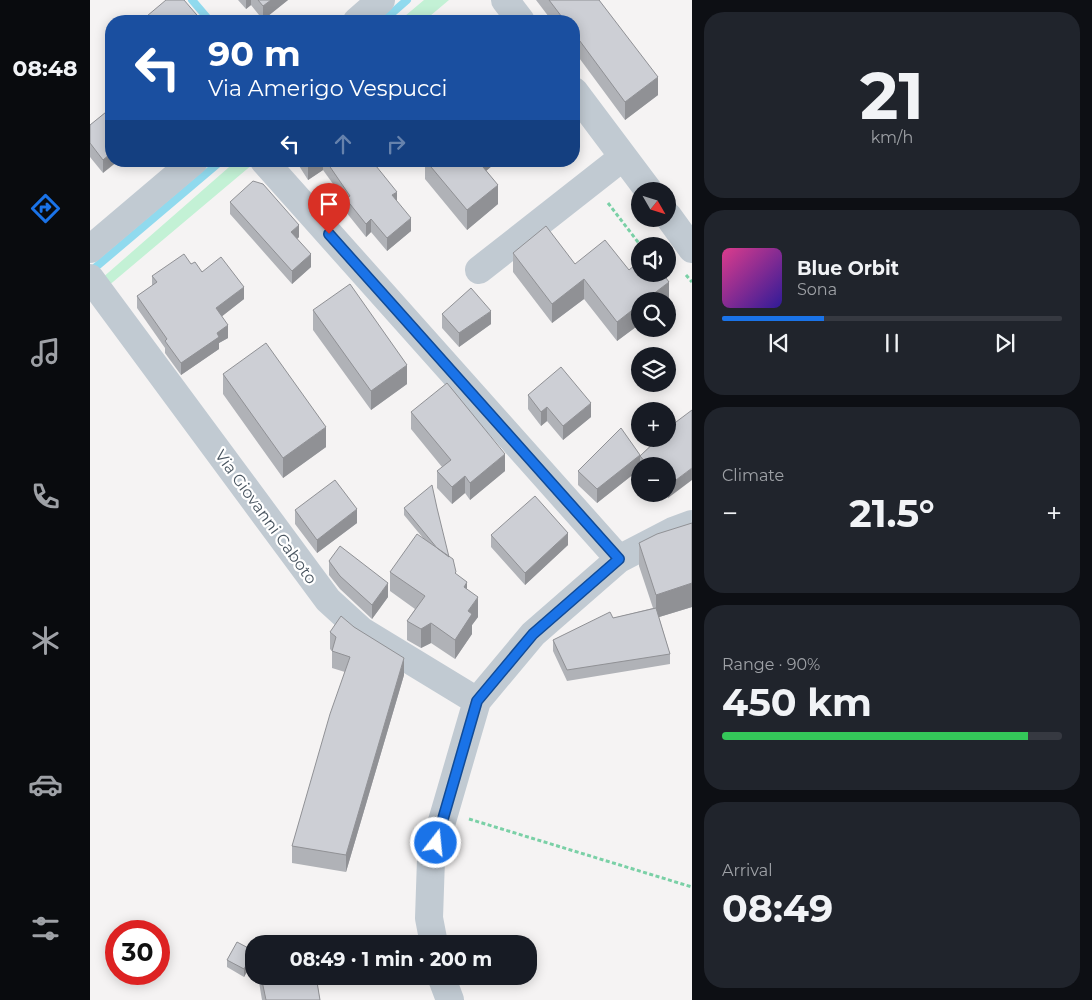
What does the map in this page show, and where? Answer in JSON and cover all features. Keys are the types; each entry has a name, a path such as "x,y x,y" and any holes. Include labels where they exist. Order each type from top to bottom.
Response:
{"street":[{"path":"364,15 381,0"},
{"path":"505,0 516,15"},
{"path":"580,99 642,182"},
{"path":"479,270 623,156"},
{"path":"90,249 187,167"},
{"path":"269,167 619,559"},
{"path":"676,227 692,249"},
{"name":"Via Giovanni Caboto","path":"94,283 328,600 362,631 477,701"},
{"path":"432,935 428,918 431,859 477,701 533,634 619,559 673,531 692,524"},
{"path":"444,985 450,1000"}],"path":[{"path":"604,198 634,237"},
{"path":"445,809 461,816 692,886"}],"green space":[{"path":"424,0 449,0 431,15 406,15"},
{"path":"229,167 249,167 107,287 101,279"}],"building":[{"path":"166,0 184,0 197,15 148,15"},
{"path":"258,0 271,0 263,6"},
{"path":"549,0 599,0 658,77 625,102 580,41 580,15 560,15"},
{"path":"105,113 105,158 103,160 90,143 90,125"},
{"path":"330,167 377,167 397,192 392,195 411,218 387,238 371,219 366,224 346,199 350,196"},
{"path":"431,167 483,167 498,185 467,210"},
{"path":"253,181 263,184 299,225 291,232 311,254 292,271 230,202"},
{"path":"546,226 575,264 605,240 629,270 631,268 631,282 669,282 656,292 631,292 631,311 617,322 584,279 552,304 513,253"},
{"path":"184,254 191,264 195,262 202,272 221,257 244,287 216,308 228,325 217,333 219,337 181,363 137,296 157,282 152,276"},
{"path":"350,284 407,365 371,391 313,310"},
{"path":"471,288 491,311 459,333 442,314"},
{"path":"266,343 326,427 283,458 223,374"},
{"path":"561,367 591,403 563,426 547,407 541,412 528,395"},
{"path":"447,383 505,454 470,483 465,476 452,487 437,471 451,460 411,412"},
{"path":"692,410 692,468 676,480 676,457 640,456 650,447 676,447 676,422"},
{"path":"621,428 631,442 631,447 634,447 640,455 631,457 631,462 597,489 578,471"},
{"path":"335,480 357,509 317,540 295,510"},
{"path":"432,485 449,557 437,548 404,508"},
{"path":"535,496 568,533 525,573 491,535"},
{"path":"692,523 692,583 656,595 639,543 657,534"},
{"path":"417,534 453,559 455,573 467,582 464,587 478,597 468,611 472,614 455,640 431,623 421,629 407,621 425,596 390,572"},
{"path":"340,546 388,583 372,605 340,576 329,561"},
{"path":"656,608 670,654 567,670 553,640 610,612 613,618"},
{"path":"341,616 354,627 404,658 346,855 292,846 330,714 350,657 332,651 336,637 330,632"},
{"path":"237,942 245,946 244,969 227,960"},
{"path":"263,985 318,985 320,1000 266,1000"}],"waterway":[{"path":"192,0 205,15"},
{"path":"390,15 407,0"},
{"path":"90,272 214,167"}],"route":[{"path":"329,234 619,559 533,634 477,701 436,843"}]}
